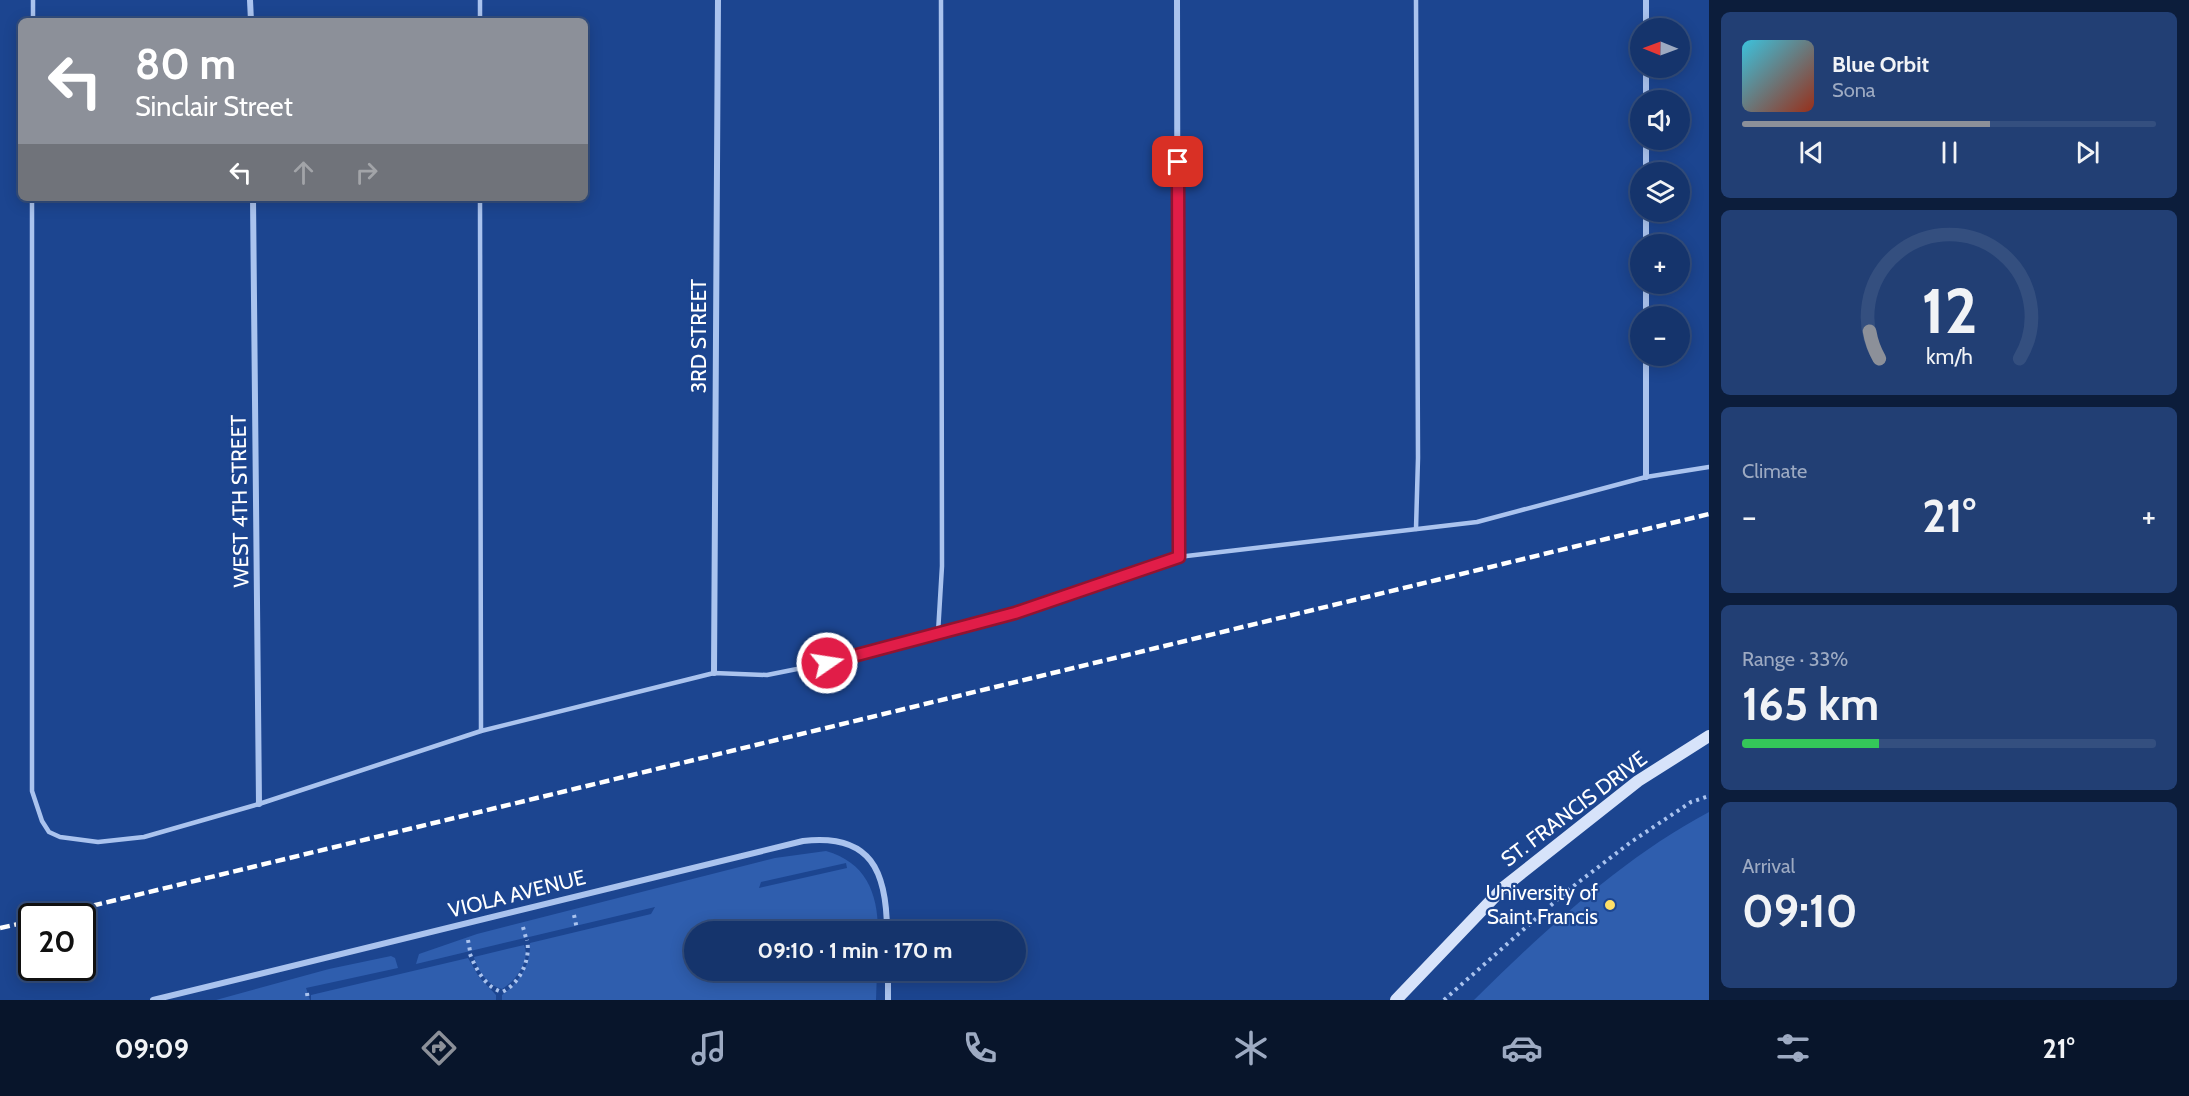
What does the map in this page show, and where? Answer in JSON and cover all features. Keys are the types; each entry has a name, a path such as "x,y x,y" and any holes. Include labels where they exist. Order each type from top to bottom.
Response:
{"street":[{"path":"250,0 250,18"},
{"name":"3RD STREET","path":"714,673 718,0"},
{"path":"1177,0 1179,557"},
{"path":"1646,0 1646,18"},
{"name":"WEST 4TH STREET","path":"253,201 260,804"},
{"path":"1646,366 1646,477"},
{"name":"ST. FRANCIS DRIVE","path":"1396,1000 1504,887 1638,782 1709,736"},
{"name":"VIOLA AVENUE","path":"153,1000 803,841 824,838 843,841 854,846 878,871 884,888 886,921"},
{"path":"888,981 888,1000"}],"lane":[{"path":"33,0 33,18"},
{"path":"480,0 480,18"},
{"path":"938,633 942,566 941,0"},
{"path":"1416,0 1419,458 1416,529"},
{"path":"32,201 32,791 36,808 49,832 75,840 98,842 144,837 260,804 481,731 714,673 767,675 847,658 1015,613 1179,557 1478,522 1646,477 1709,467"},
{"path":"480,201 481,731"}],"path":[{"path":"1444,1000 1566,891 1631,842 1691,802 1709,796"},
{"path":"573,911 577,929"},
{"path":"467,938 470,953 479,973 499,991 499,1000"},
{"path":"499,991 506,990 522,971 528,958 527,940"},
{"path":"307,993 308,1000"}],"shaded area":[{"name":"University of Saint Francis","path":"1709,812 1709,1000 1474,1000 1585,897 1645,851"},
{"path":"826,851 851,863 867,880 872,891 877,921 684,921 684,981 877,981 876,1000 502,1000 502,995 519,979 526,966 530,943 651,914 655,907 416,964 419,954 477,934 775,858","holes":["846,863 847,868 759,888 761,882"]},
{"path":"524,945 526,951 521,970 502,989 492,985 484,977 474,957"},
{"path":"391,956 395,958 398,968 306,988 310,1000 216,1000 329,969"},
{"path":"468,958 479,977 496,995 496,1000 311,1000 311,995"}],"railway":[{"path":"96,905 1709,514"},
{"path":"0,928 18,924"}],"place":[{"name":"University of Saint Francis","path":"1610,905"}],"route":[{"path":"827,663 1015,613 1179,557 1178,162"}]}
